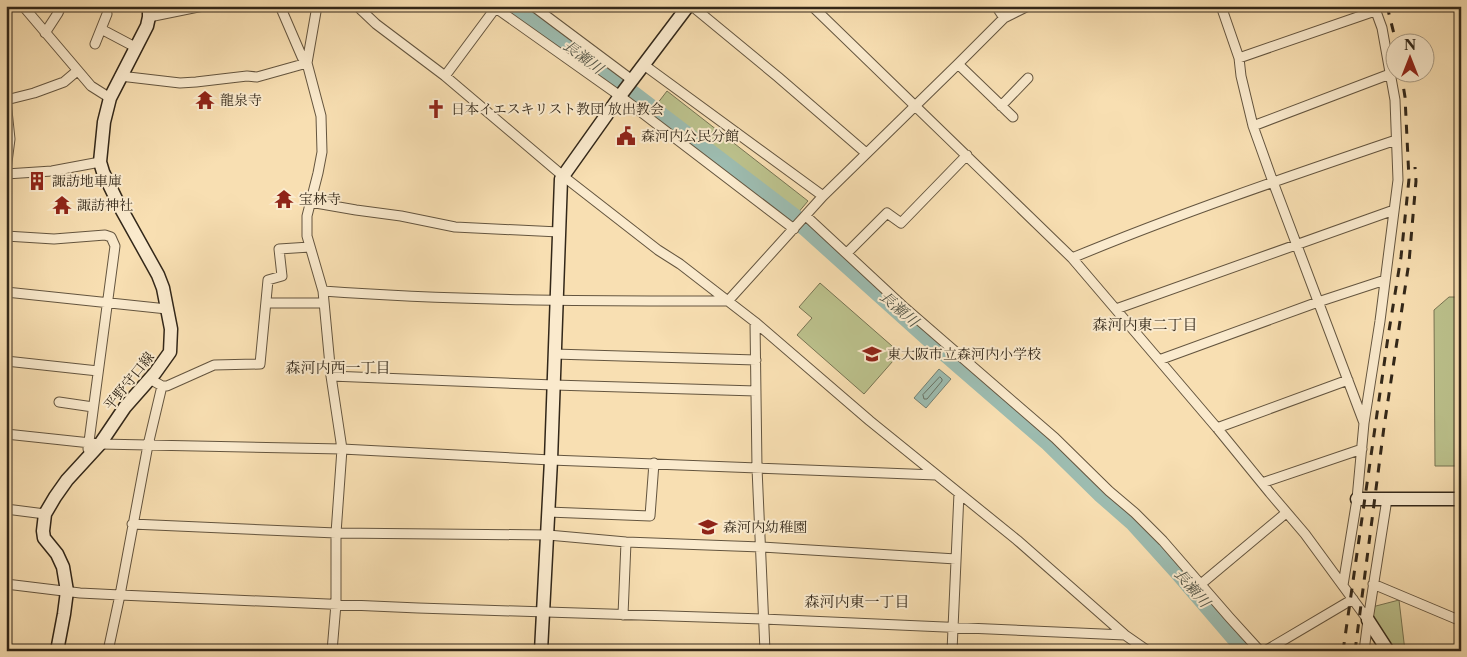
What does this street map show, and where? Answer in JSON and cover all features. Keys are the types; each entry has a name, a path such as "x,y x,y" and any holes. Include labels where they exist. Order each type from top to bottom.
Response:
{"street":[{"path":"23,6 91,86 110,98"},
{"path":"45,33 58,13 60,6"},
{"path":"149,12 203,6"},
{"path":"280,6 302,57 307,63"},
{"path":"317,6 307,63 321,116 322,152 307,216 307,236 323,291 331,376 342,449 336,533 336,604 332,651"},
{"path":"356,6 376,24 445,76 563,176 755,322 872,423 1017,540 1125,635 1148,651"},
{"path":"533,6 632,80"},
{"path":"541,651 548,535 561,179 620,96 688,6"},
{"path":"692,6 866,153"},
{"path":"812,6 1072,258 1305,534 1368,620 1388,651"},
{"path":"996,6 1004,18"},
{"path":"323,291 395,296 556,300 728,301 823,196 866,153 1004,18 1028,6"},
{"path":"1221,6 1239,58 1241,76 1253,126 1364,423"},
{"path":"445,76 495,7 620,96 795,228"},
{"path":"1239,58 1375,9 1384,40"},
{"name":"平野守口線","path":"57,651 67,591 63,567 57,554 44,538 46,514 55,497 86,459 95,443 150,379 170,352 171,329 163,288 158,275 119,206 100,162 104,122 110,98 147,26 149,12"},
{"path":"96,44 106,14"},
{"path":"101,29 137,48"},
{"path":"120,76 196,82 247,76 257,77 307,63"},
{"path":"958,64 1013,117"},
{"path":"644,65 823,196"},
{"path":"6,170 8,139 6,101 64,82 78,71"},
{"path":"1253,126 1384,76"},
{"path":"1001,106 1028,78"},
{"path":"1343,585 1357,499 1364,423 1398,180 1395,100 1392,82"},
{"path":"1072,258 1114,240 1273,182 1396,140"},
{"path":"847,253 887,213 901,223 967,155"},
{"path":"6,174 52,171 100,162"},
{"path":"310,202 454,227 559,232"},
{"path":"1116,309 1394,210"},
{"path":"806,216 906,308 1057,440 1163,541 1260,651"},
{"path":"6,236 54,239 105,235 111,237 115,246 106,303 94,407 95,443"},
{"path":"150,379 162,386 168,386 214,365 260,364 268,280 282,276 279,249 310,247"},
{"path":"1159,360 1318,302 1385,280"},
{"path":"6,292 167,309"},
{"path":"267,303 323,303"},
{"path":"755,322 757,468 765,651"},
{"path":"554,354 756,360"},
{"path":"6,361 98,371"},
{"path":"331,376 756,391"},
{"path":"1217,428 1348,380"},
{"path":"108,651 148,445 162,386"},
{"path":"59,402 94,407"},
{"path":"6,434 95,443 342,449 551,460 936,474"},
{"path":"1262,483 1362,449"},
{"path":"548,512 650,516 654,463"},
{"path":"952,651 959,493"},
{"path":"1357,499 1461,499"},
{"path":"1364,651 1387,499"},
{"path":"6,509 46,514"},
{"path":"1201,584 1286,512"},
{"path":"132,524 336,533 548,535 626,542 761,547 956,559"},
{"path":"623,615 626,542"},
{"path":"6,584 80,593 120,595 763,619 1125,635"},
{"path":"1373,584 1461,621"},
{"path":"1265,651 1353,599"}],"green space":[{"path":"667,91 808,201 797,214 657,104"},
{"path":"820,283 900,353 864,394 797,335 812,318 799,307"},
{"path":"1449,297 1461,297 1461,466 1435,466 1434,310"},
{"path":"1399,600 1405,651 1395,651 1370,616 1372,607"}],"water":[{"path":"939,369 951,379 926,408 914,398"}],"waterway":[{"name":"長瀬川","path":"516,6 806,227 945,352 1048,441 1101,493 1133,521 1247,651"}],"railway":[{"path":"1387,6 1394,32"},
{"path":"1343,651 1401,257 1409,179 1403,82"},
{"path":"1355,651 1384,427 1409,262 1416,181 1415,167"}],"place":[{"name":"龍泉寺","path":"205,100"},
{"name":"日本イエスキリスト教団 放出教会","path":"436,109"},
{"name":"森河内公民分館","path":"626,136"},
{"name":"諏訪地車庫","path":"37,181"},
{"name":"宝林寺","path":"284,199"},
{"name":"諏訪神社","path":"62,205"},
{"name":"東大阪市立森河内小学校","path":"872,354"},
{"name":"森河内幼稚園","path":"708,527"}],"district":[{"name":"森河内東二丁目","path":"1145,325"},
{"name":"森河内西一丁目","path":"338,368"},
{"name":"森河内東一丁目","path":"857,602"}]}
